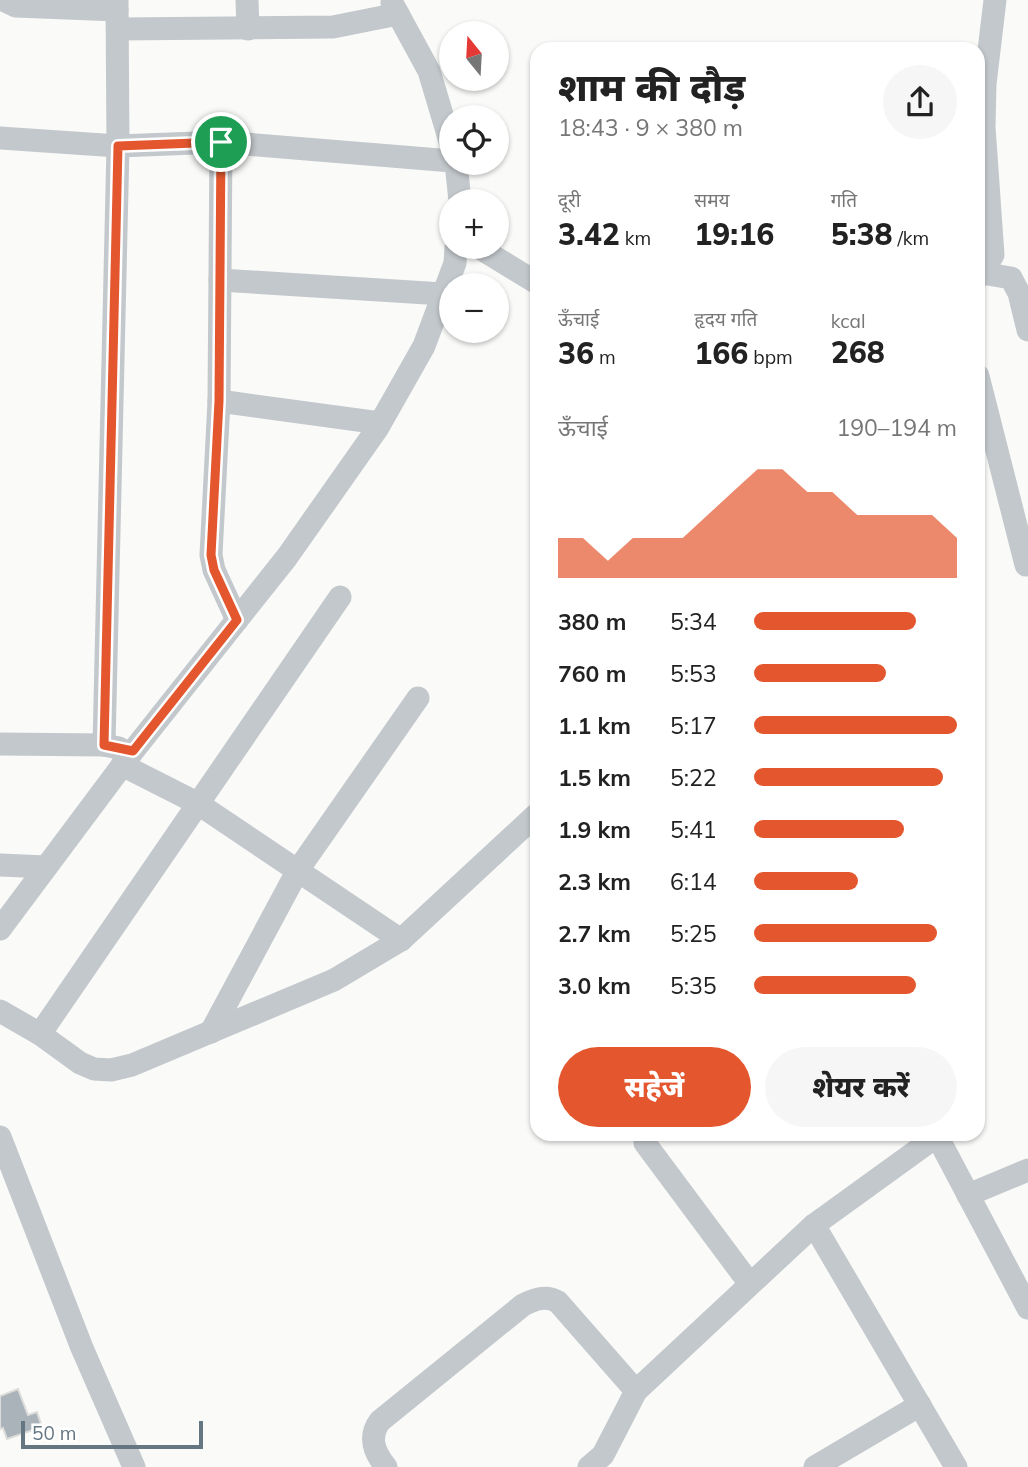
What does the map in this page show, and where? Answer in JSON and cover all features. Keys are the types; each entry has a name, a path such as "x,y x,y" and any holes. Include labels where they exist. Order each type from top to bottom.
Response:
{"street":[{"path":"3,0 16,6 117,13 248,29 333,27 394,7 429,71 439,105"},
{"path":"247,0 248,29"},
{"path":"985,84 995,0"},
{"path":"104,745 118,146 117,13"},
{"path":"0,138 118,146 221,142 439,161"},
{"path":"985,141 993,254 985,267"},
{"path":"221,142 219,401 211,555 214,570 237,620"},
{"path":"498,259 530,279"},
{"path":"985,275 1011,278 1016,286 1028,330"},
{"path":"220,280 439,294"},
{"path":"0,929 127,758 287,557 380,423 424,346 439,305"},
{"path":"219,401 380,423"},
{"path":"985,404 1026,565"},
{"path":"40,1034 340,597"},
{"path":"211,1032 298,870 418,698"},
{"path":"0,744 104,745 197,803 401,940"},
{"path":"0,1011 40,1034 80,1063 94,1069 111,1070 132,1065 334,980 401,940 530,820"},
{"path":"0,865 46,867"},
{"path":"0,1137 82,1348 134,1467"},
{"path":"601,1463 636,1391 814,1225 929,1141"},
{"path":"939,1141 1028,1308"},
{"path":"645,1143 750,1284"},
{"path":"968,1195 1028,1170"},
{"path":"814,1225 956,1467"},
{"path":"386,1467 374,1450 374,1430 380,1421 523,1305 535,1299 552,1298 558,1302 636,1391"},
{"path":"815,1467 920,1405"}],"building":[{"path":"18,1389 28,1415 37,1412 42,1427 7,1439 3,1428 0,1429 0,1396"}],"route":[{"path":"221,142 219,401 211,555 214,570 237,620 133,751 104,745 118,146 221,142"}]}
